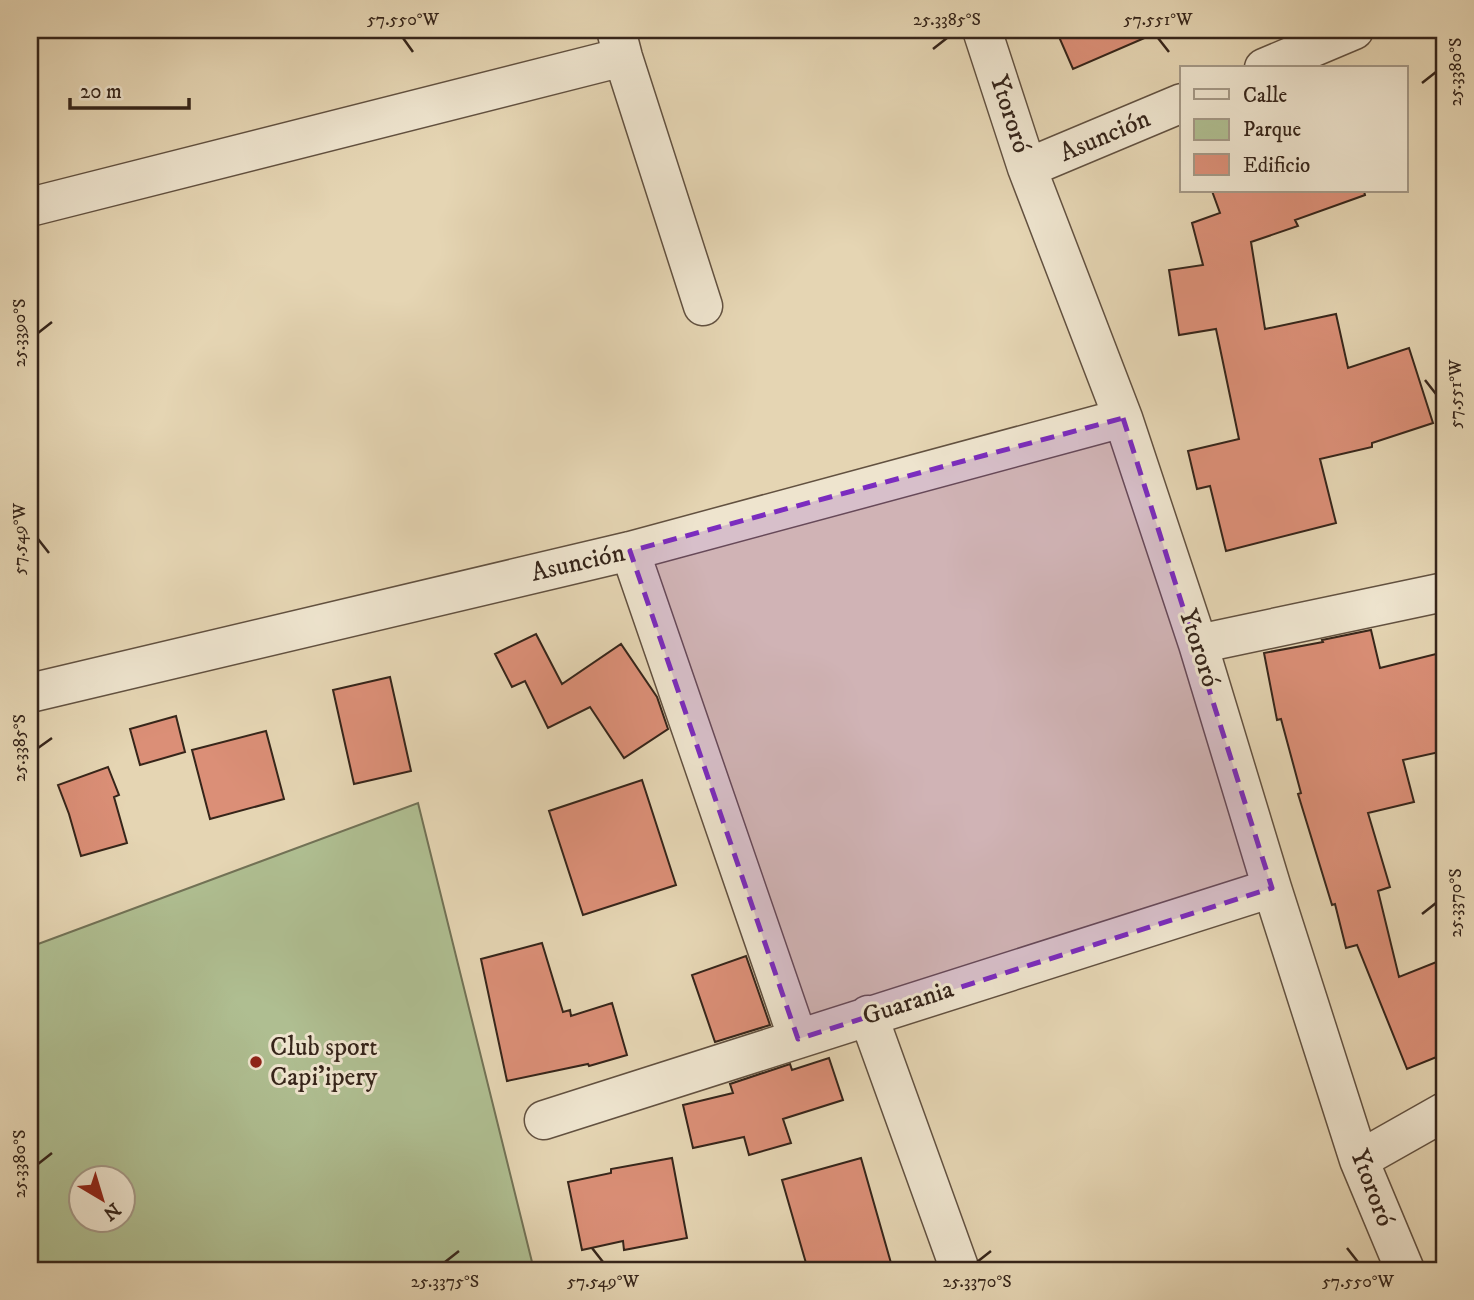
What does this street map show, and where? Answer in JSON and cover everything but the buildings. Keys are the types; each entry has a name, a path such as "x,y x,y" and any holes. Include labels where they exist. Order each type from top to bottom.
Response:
{"street":[{"name":"Ytororó","path":"982,30 1027,168 1123,418 1198,644 1359,1160 1405,1270"},
{"path":"1269,66 1354,30"},
{"path":"30,207 620,43 703,306"},
{"name":"Asunción","path":"1027,168 1180,104"},
{"name":"Asunción","path":"30,693 630,551 1123,418"},
{"path":"630,551 798,1039"},
{"path":"1198,644 1444,592"},
{"name":"Guarania","path":"544,1120 1272,888"},
{"path":"868,1015 960,1270"},
{"path":"1359,1160 1444,1112"}],"highlighted area":[{"path":"1123,418 1272,888 798,1039 630,551"}],"green space":[{"name":"Club sport Capi'ipery","path":"418,803 534,1270 30,1270 30,947"}],"place":[{"name":"Club sport Capi'ipery","path":"256,1062"}]}
